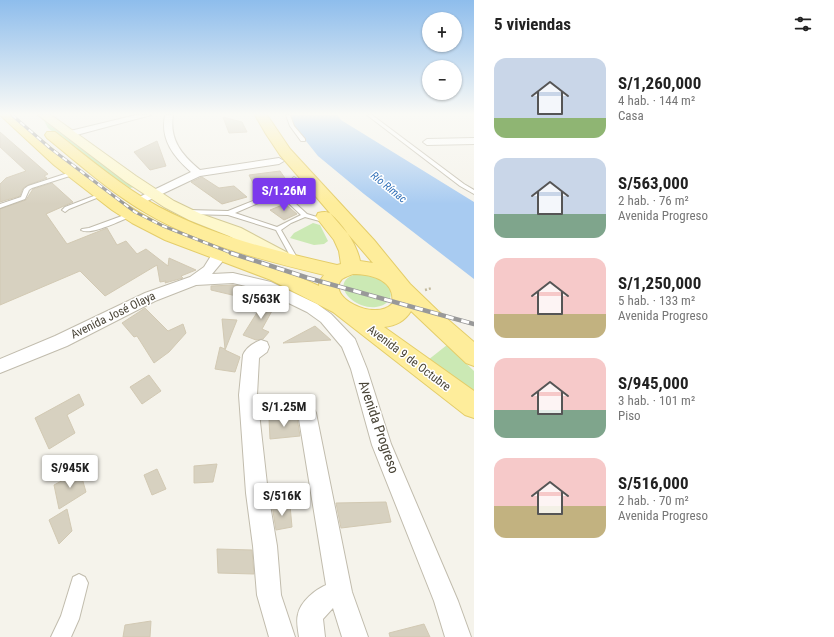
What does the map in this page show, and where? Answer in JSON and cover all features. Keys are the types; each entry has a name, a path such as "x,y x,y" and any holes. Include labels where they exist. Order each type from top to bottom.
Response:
{"main road":[{"path":"40,145 101,195 134,208 168,218 219,239 290,260 345,269 361,267 376,270 390,276 430,317 474,356"},
{"path":"66,145 134,208 174,238 281,276 306,287 356,316 380,320 391,317 399,312 403,305 404,296 399,285 380,258 290,159 280,145"},
{"path":"84,145 153,194 184,212 235,232 290,260"},
{"path":"268,145 279,161 342,238 350,253 345,269 333,277 330,283 329,290 341,308"},
{"name":"Avenida 9 de Octubre","path":"341,308 474,406"}],"street":[{"path":"173,145 186,163 198,173"},
{"path":"134,208 153,194 198,173 279,161"},
{"path":"218,254 223,268 233,278"},
{"name":"Avenida José Olaya","path":"0,366 60,341 144,299 195,280 210,270 218,254"},
{"name":"Avenida Progreso","path":"195,280 233,278 262,284 312,308 326,318 349,344 359,369 382,445 446,602 458,637"},
{"path":"261,347 251,355 248,395 269,595 282,637"},
{"path":"307,412 340,592 355,637"},
{"path":"61,637 70,619 79,583"},
{"path":"312,637 310,615 325,598 340,592"}],"lane":[{"path":"408,145 462,185 474,192"},
{"path":"0,206 22,198 27,189 30,187 74,173"},
{"path":"229,213 280,192 294,179"},
{"path":"280,192 284,198 305,215 328,222"},
{"path":"65,210 101,195"},
{"path":"84,230 90,230 134,208"},
{"path":"184,212 229,213 278,229"},
{"path":"278,229 305,215"},
{"path":"278,229 290,260"}],"path":[{"path":"424,290 432,288"}],"green space":[{"path":"70,145 76,145 134,187 130,188"},
{"path":"313,223 320,225 328,241 324,244 314,245 290,238 294,233"},
{"path":"362,273 377,276 387,283 391,293 388,302 376,307 367,307 358,304 351,299 346,293 344,287 345,281 351,276"},
{"path":"447,345 474,371 474,391 428,360"}],"water":[{"name":"Río Rímac","path":"309,145 381,145 474,202 474,279 364,194 318,156"}],"building":[{"path":"0,145 15,145 48,174 44,176 47,178 23,188 20,196 0,202 0,184 6,178 26,171 0,147"},
{"path":"149,145 158,145 166,166 150,170 134,152"},
{"path":"280,171 287,181 258,193 249,175"},
{"path":"202,177 219,188 234,186 247,197 222,204 191,182"},
{"path":"52,183 73,202 46,214 67,244 107,228 117,245 126,241 137,254 146,249 168,266 169,258 196,270 181,276 183,278 165,283 166,281 160,282 157,265 105,296 80,271 0,305 0,209 26,200 33,189"},
{"path":"285,204 297,214 284,220 270,210"},
{"path":"233,285 249,288 245,298 211,290 211,286"},
{"path":"268,295 278,300 262,329 269,332 263,339 256,340 243,335"},
{"path":"145,308 168,331 183,324 186,333 169,352 154,363 137,336 134,337 122,323"},
{"path":"222,319 237,320 225,350 240,357 235,372 215,369 220,347 225,349"},
{"path":"315,326 331,340 283,343"},
{"path":"149,375 161,391 142,404 130,387"},
{"path":"79,394 84,405 67,415 75,433 49,449 35,418"},
{"path":"297,417 300,436 270,439 269,419"},
{"path":"217,464 213,482 194,483 194,466"},
{"path":"157,469 166,489 152,495 144,475"},
{"path":"80,471 86,492 59,509 54,485"},
{"path":"386,502 391,522 341,528 336,503"},
{"path":"272,505 290,505 292,527 276,530"},
{"path":"67,509 72,531 59,544 49,520"},
{"path":"217,549 252,550 254,574 218,573"},
{"path":"151,621 150,637 123,637 125,625"},
{"path":"424,624 430,637 390,637 389,633"}],"railway":[{"path":"46,145 135,212 163,226 234,254"},
{"path":"234,254 308,278 474,324"}]}
